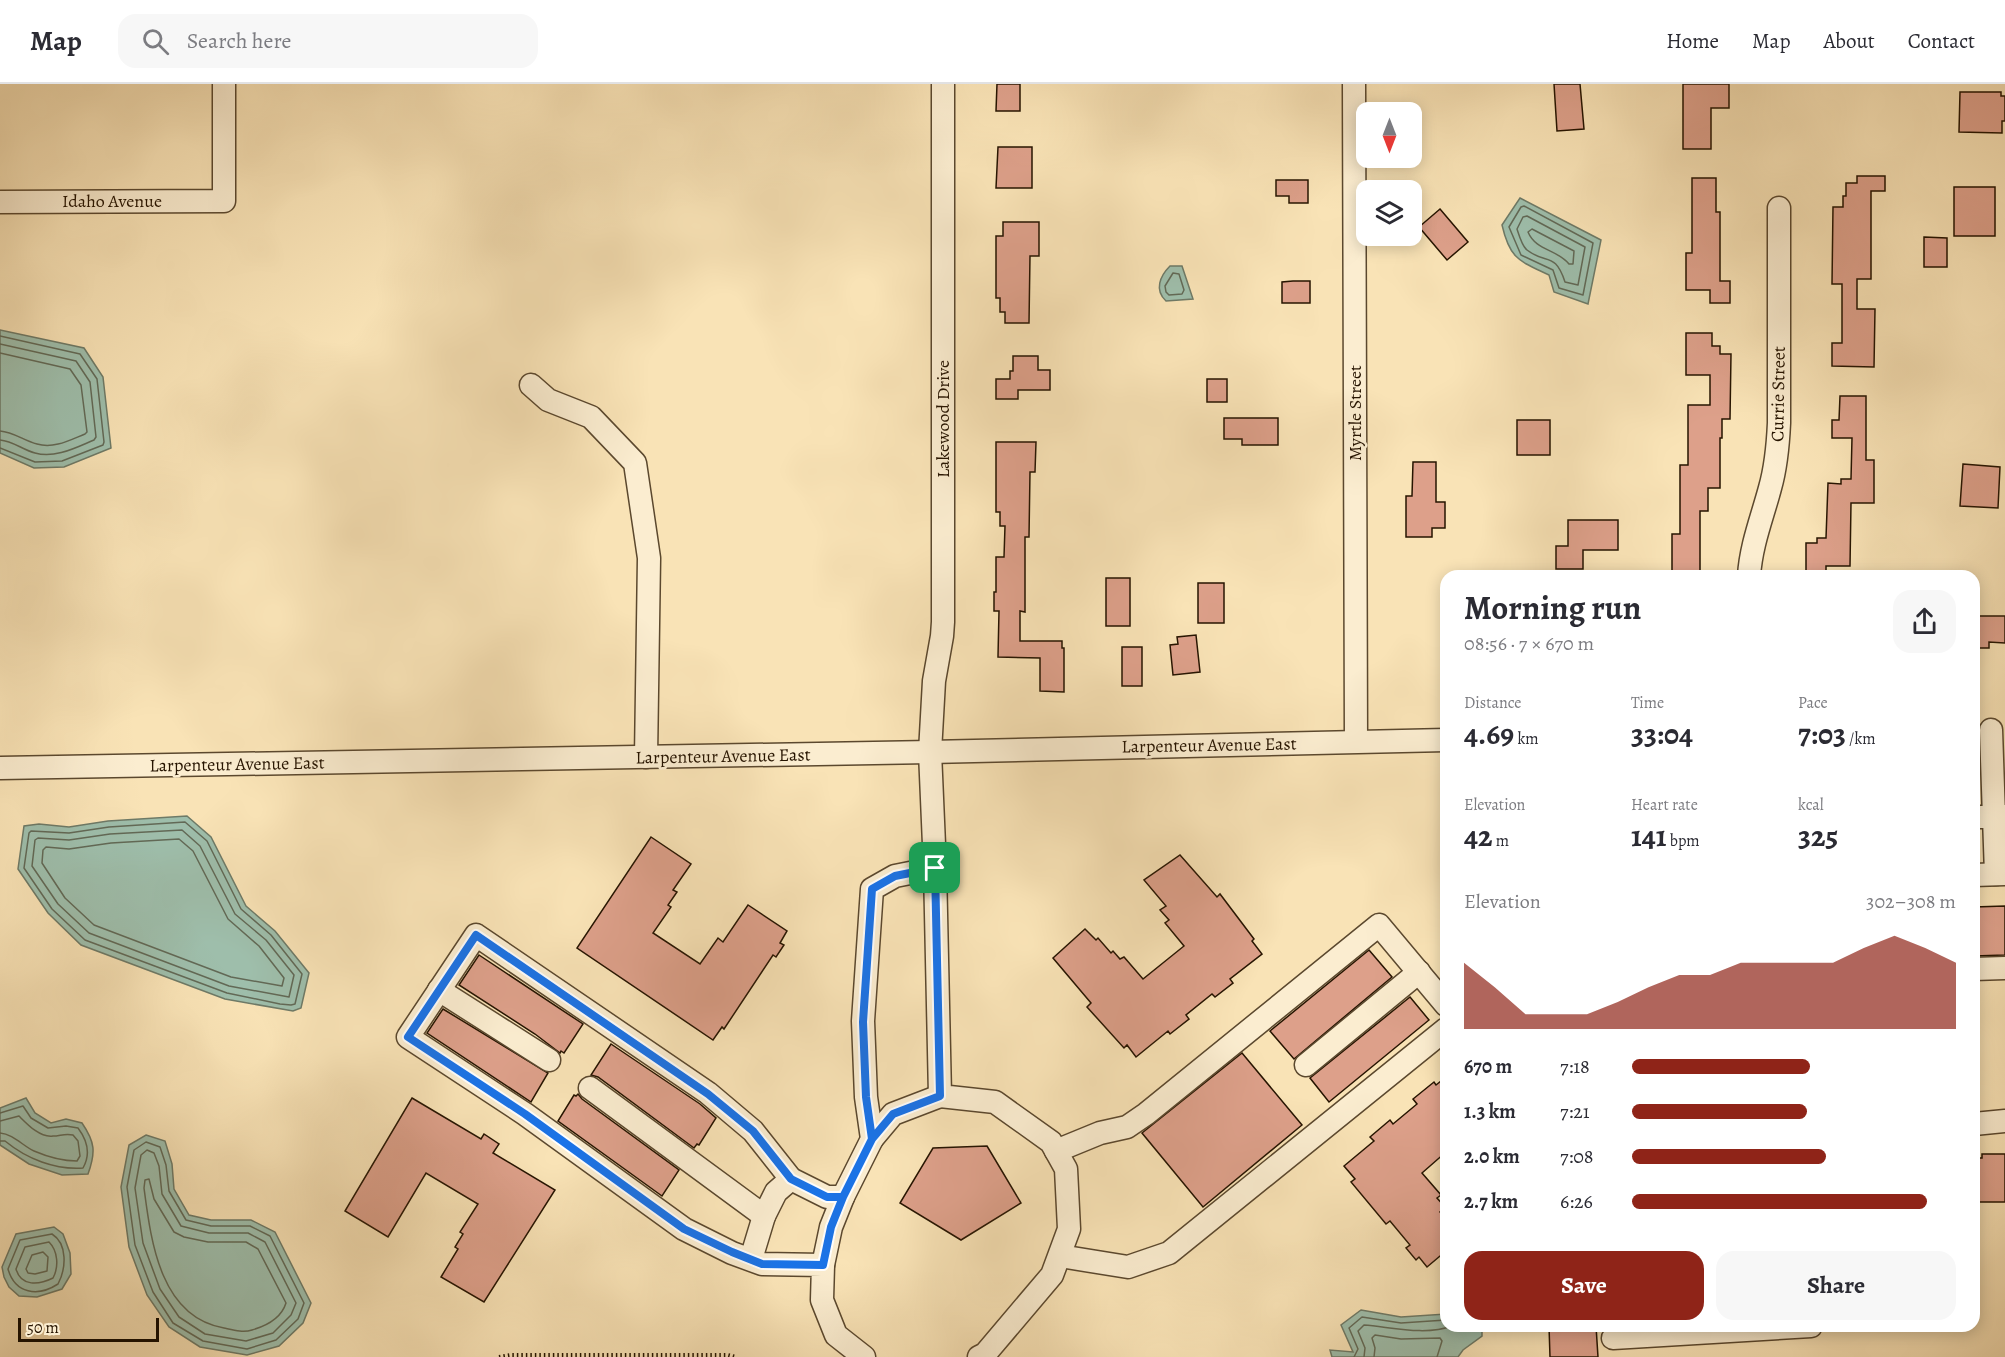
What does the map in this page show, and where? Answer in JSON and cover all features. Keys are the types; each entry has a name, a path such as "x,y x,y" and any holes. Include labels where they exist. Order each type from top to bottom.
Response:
{"street":[{"name":"Idaho Avenue","path":"0,202 224,201 224,84"},
{"name":"Lakewood Drive","path":"940,1096 930,752 934,681 943,622 944,84"},
{"name":"Myrtle Street","path":"1354,84 1356,741"},
{"name":"Currie Street","path":"1750,570 1755,537 1770,490 1777,456 1779,208"},
{"path":"531,385 548,400 591,417 635,463 649,558 646,757"},
{"path":"1990,730 1992,874"},
{"name":"Larpenteur Avenue East","path":"0,768 930,752 1440,740"},
{"path":"872,1139 866,1097 863,1022 872,889 895,876 935,868"},
{"path":"1056,1151 1100,1133 1127,1127 1146,1114 1379,925 1440,998"},
{"path":"823,1265 762,1264 684,1229 525,1114 408,1037 476,935 708,1094 753,1131 791,1179 827,1197 843,1197"},
{"path":"1980,969 2005,968"},
{"path":"1306,1065 1419,972"},
{"path":"439,990 549,1060"},
{"path":"1060,1256 1128,1267 1169,1252 1440,1034"},
{"path":"590,1088 764,1216"},
{"path":"864,1357 836,1335 822,1300 823,1265 831,1227 872,1139 893,1114 940,1096 995,1102 1051,1142 1066,1169 1069,1229 1052,1275 985,1354 979,1357"},
{"path":"1980,1123 2005,1121"},
{"path":"751,1259 764,1216 776,1192 791,1179"},
{"path":"1613,1340 1726,1332"}],"path":[{"path":"499,1357 728,1355 736,1357"}],"water":[{"path":"1520,198 1601,240 1588,304 1554,292 1549,275 1523,262 1513,253 1502,225"},
{"path":"1170,266 1182,266 1193,299 1166,301 1162,297 1160,283 1163,274"},
{"path":"0,330 84,348 103,377 111,448 64,467 34,468 0,453"},
{"path":"187,816 211,837 246,906 275,931 309,973 301,1008 293,1011 225,999 81,945 48,913 18,869 24,826 39,824 69,827 108,821"},
{"path":"26,1098 35,1113 51,1123 66,1119 82,1123 90,1136 93,1147 88,1174 62,1175 29,1164 0,1145 0,1108"},
{"path":"146,1135 165,1141 172,1164 174,1189 189,1215 211,1220 251,1220 275,1232 311,1303 303,1323 279,1346 247,1355 200,1347 169,1327 147,1295 129,1247 121,1187 129,1145"},
{"path":"54,1227 63,1234 70,1253 71,1274 62,1289 37,1297 19,1296 9,1287 2,1267 16,1234"},
{"path":"1361,1310 1401,1317 1440,1314 1440,1332 1482,1332 1482,1336 1463,1350 1458,1357 1332,1357 1330,1350 1353,1352 1341,1325"}],"building":[{"path":"997,84 1020,84 1020,111 996,111"},
{"path":"1554,84 1580,84 1584,129 1557,131"},
{"path":"1683,84 1729,84 1729,108 1711,108 1711,149 1683,149"},
{"path":"1960,92 2001,92 2001,96 2005,96 2005,121 2002,121 2002,133 1959,132"},
{"path":"998,147 1032,147 1032,188 996,188"},
{"path":"1857,176 1885,176 1885,191 1871,191 1871,279 1857,279 1857,309 1875,309 1874,367 1832,366 1832,343 1842,343 1842,284 1832,284 1833,207 1843,207 1846,183 1857,183"},
{"path":"1692,178 1716,178 1716,212 1720,212 1720,281 1730,281 1730,303 1710,303 1710,290 1686,290 1686,253 1692,253"},
{"path":"1276,180 1308,180 1308,203 1289,203 1289,196 1276,196"},
{"path":"1954,187 1995,187 1995,236 1954,236"},
{"path":"1440,209 1468,242 1447,260 1422,231 1422,224"},
{"path":"1003,222 1039,222 1039,256 1030,256 1029,323 1005,323 1005,312 1000,312 1000,298 996,298 996,236 1003,236"},
{"path":"1924,237 1947,238 1947,267 1924,267"},
{"path":"1310,281 1310,303 1282,303 1282,282"},
{"path":"1686,333 1712,333 1712,346 1720,346 1720,354 1731,354 1730,419 1722,419 1720,488 1708,488 1708,511 1700,511 1700,570 1672,570 1672,534 1680,534 1680,465 1688,465 1688,405 1710,405 1710,375 1686,375"},
{"path":"1013,356 1038,356 1038,370 1050,370 1050,390 1018,390 1018,399 996,399 996,379 1010,379 1010,371 1013,371"},
{"path":"1207,379 1227,379 1227,402 1207,402"},
{"path":"1840,396 1866,396 1866,460 1874,460 1874,503 1851,503 1850,566 1826,566 1826,570 1806,570 1806,543 1817,543 1817,538 1826,538 1828,483 1841,484 1841,479 1851,479 1852,438 1832,438 1832,420 1839,420"},
{"path":"1224,418 1278,418 1278,445 1242,445 1242,439 1224,439"},
{"path":"1517,420 1550,420 1550,455 1517,455"},
{"path":"996,442 1036,442 1035,472 1030,472 1029,537 1025,537 1025,612 1020,611 1020,641 1062,641 1064,692 1040,691 1040,658 998,657 999,611 994,611 994,592 996,592 996,557 1004,557 1005,526 1000,526 1000,512 996,512"},
{"path":"1413,462 1436,462 1436,502 1445,502 1445,528 1432,528 1432,537 1406,537 1406,496 1412,496"},
{"path":"1963,464 2000,467 1998,508 1960,506"},
{"path":"1568,520 1618,520 1618,550 1583,550 1583,569 1556,569 1556,546 1568,546"},
{"path":"1106,578 1130,578 1130,626 1106,626"},
{"path":"1198,583 1224,583 1224,623 1198,623"},
{"path":"1980,616 2005,616 2005,643 1989,642 1989,648 1980,648"},
{"path":"1196,635 1200,672 1173,675 1170,645 1178,644 1177,637"},
{"path":"1122,647 1142,647 1142,686 1122,686"},
{"path":"651,837 691,864 673,890 677,892 668,905 671,907 653,933 700,964 718,938 723,942 748,905 787,931 780,943 784,945 776,957 773,955 724,1029 722,1027 713,1040 577,948"},
{"path":"1180,855 1217,897 1220,894 1254,939 1252,941 1262,954 1230,979 1233,983 1215,997 1212,994 1186,1015 1189,1019 1170,1034 1168,1031 1136,1057 1127,1045 1124,1048 1087,1007 1091,1003 1053,958 1085,929 1096,940 1098,938 1111,953 1113,951 1120,959 1124,957 1143,979 1184,946 1165,923 1169,920 1160,910 1166,906 1144,880"},
{"path":"2005,906 2005,955 1980,956 1980,907"},
{"path":"1369,950 1392,977 1294,1059 1270,1031"},
{"path":"479,955 583,1024 564,1053 561,1051 560,1053 459,985"},
{"path":"1410,997 1429,1020 1329,1102 1310,1078"},
{"path":"443,1009 548,1073 531,1102 427,1033"},
{"path":"611,1044 700,1104 716,1118 699,1145 697,1144 694,1148 598,1077 591,1075"},
{"path":"1242,1053 1302,1125 1203,1207 1142,1133"},
{"path":"1434,1082 1436,1085 1440,1082 1440,1157 1422,1173 1440,1194 1437,1198 1440,1201 1440,1256 1427,1267 1419,1257 1416,1260 1406,1248 1410,1245 1390,1221 1386,1224 1351,1182 1355,1179 1344,1166 1374,1141 1370,1137 1390,1120 1393,1124 1417,1104 1413,1099"},
{"path":"578,1094 679,1170 662,1196 558,1121 574,1095"},
{"path":"412,1098 481,1139 484,1134 499,1144 493,1153 555,1190 484,1302 441,1277 458,1249 455,1247 463,1234 460,1232 478,1204 426,1173 388,1237 345,1211"},
{"path":"987,1146 1021,1203 961,1240 900,1203 933,1148"},
{"path":"1982,1154 2005,1154 2005,1202 1980,1202 1980,1158"},
{"path":"1549,1332 1596,1332 1598,1357 1550,1357"}],"route":[{"path":"935,868 895,876 872,889 863,1022 866,1097 872,1139 843,1197 827,1197 791,1179 753,1131 708,1094 476,935 408,1037 525,1114 684,1229 762,1264 823,1265 831,1227 872,1139 893,1114 940,1096 935,868"}]}
